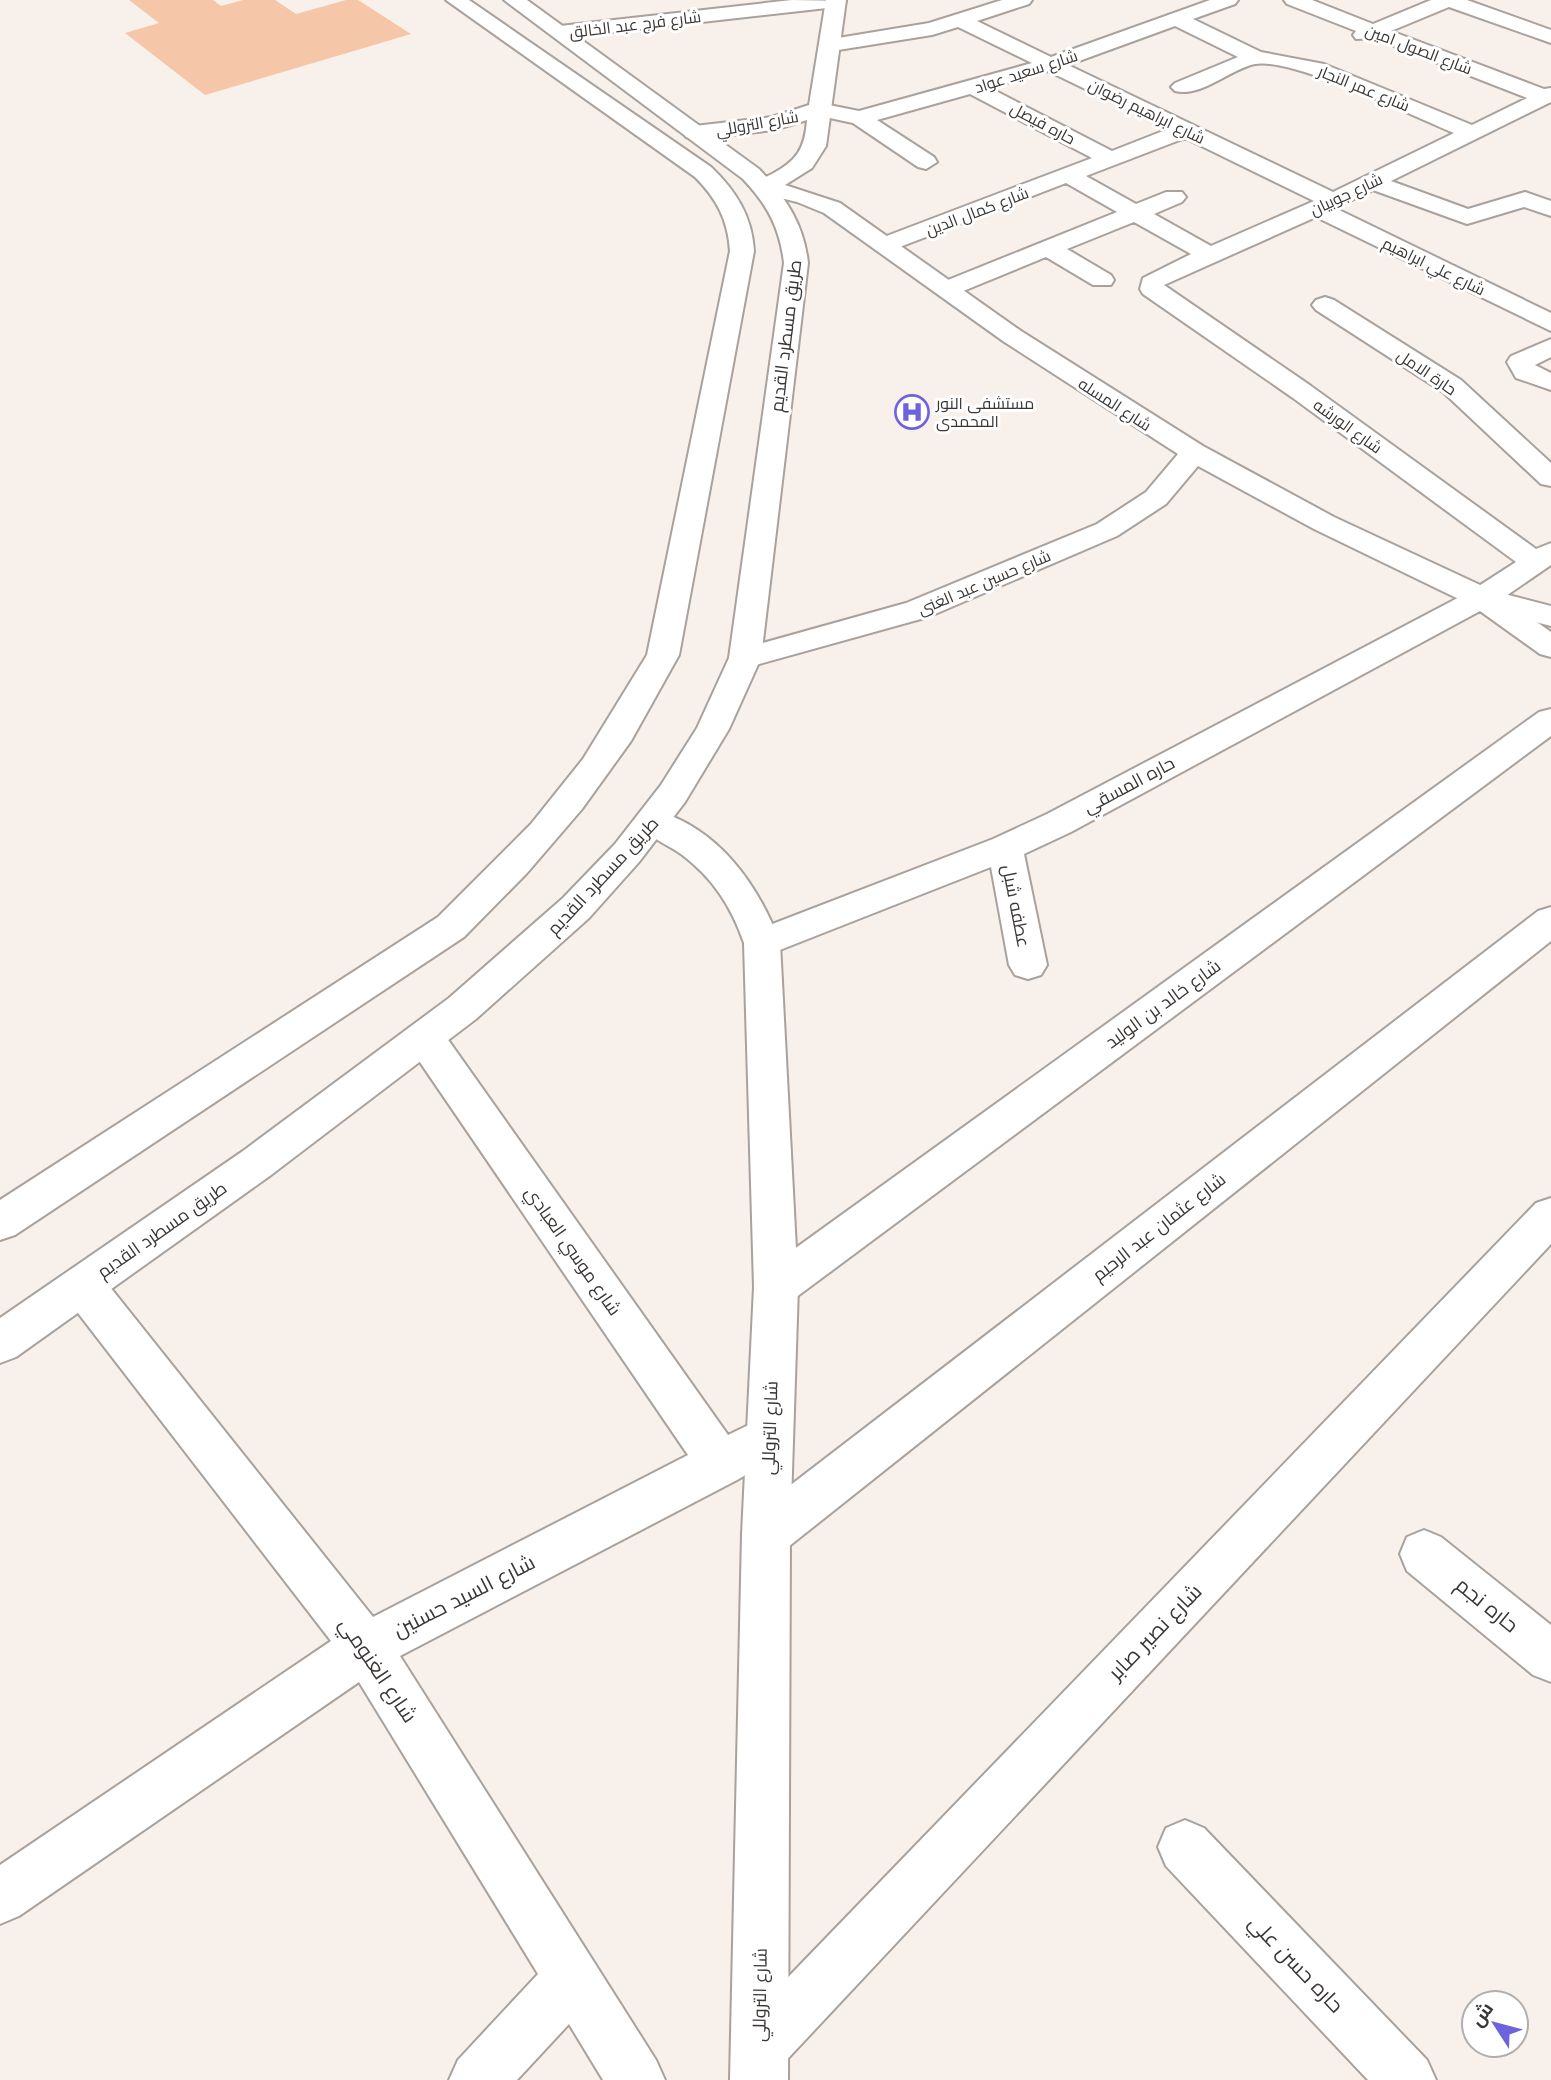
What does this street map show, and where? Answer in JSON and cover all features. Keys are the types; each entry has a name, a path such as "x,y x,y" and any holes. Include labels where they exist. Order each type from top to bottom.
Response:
{"street":[{"path":"0,1222 451,926 517,864 591,777 636,710 663,655 742,251 738,218 719,187 703,172 456,0"},
{"name":"طريق مسطرد القديم","path":"0,1343 279,1147 511,971 565,920 655,822 720,716 745,658 796,262 791,228 783,211 764,187 694,132 514,0"},
{"name":"شارع فرج عبد الخالق","path":"559,32 836,0"},
{"name":"شارع التروللي","path":"764,187 790,174 808,159 818,142 819,109 832,45 836,0"},
{"path":"832,45 901,36 961,21 1022,0"},
{"name":"شارع سعيد عواد","path":"819,109 860,118 975,88 1051,64 1228,0"},
{"name":"شارع الصول امين","path":"1294,0 1547,96"},
{"path":"1293,64 1449,0 1551,37"},
{"name":"شارع عمر النجار","path":"1177,19 1255,57 1327,72 1473,133"},
{"name":"شارع ابراهيم رضوان","path":"961,21 1186,130 1325,204"},
{"path":"1182,87 1255,57"},
{"name":"حاره فيصل","path":"975,88 1111,159"},
{"name":"شارع جوبيان","path":"1157,295 1152,289 1152,283 1158,278 1325,204 1547,96"},
{"name":"شارع التروللي","path":"694,132 774,123 819,109"},
{"path":"1515,113 1539,121"},
{"path":"860,118 926,162"},
{"name":"شارع كمال الدين","path":"884,246 1186,130"},
{"path":"1070,176 1208,254"},
{"path":"1372,182 1467,216 1524,199 1551,209"},
{"name":"شارع المسله","path":"764,187 820,202 1012,336 1193,452 1324,523 1482,598"},
{"path":"947,289 1174,197"},
{"name":"شارع علي ابراهيم","path":"1325,204 1551,323"},
{"path":"1048,248 1102,280"},
{"name":"شارع الورشه","path":"1157,295 1543,557"},
{"name":"حارة الامل","path":"1325,306 1452,386 1551,478"},
{"path":"1551,346 1520,362 1525,372 1551,382"},
{"name":"شارع حسين عبد الغنى","path":"745,658 829,637 917,610 1107,530 1129,519 1165,491 1193,452"},
{"name":"حاره المسقي","path":"762,943 1004,848 1059,823 1482,598 1543,557"},
{"path":"1482,598 1551,616"},
{"path":"1482,598 1551,647"},
{"name":"شارع خالد بن الوليد","path":"776,1287 1551,720"},
{"name":"شارع التروللي","path":"655,822 705,852 725,872 742,893 762,943 776,1287 766,1534 759,2064"},
{"name":"عطفه شبل","path":"1004,848 1028,965"},
{"name":"شارع عثمان عبد الرحيم","path":"766,1534 1551,921"},
{"name":"شارع موسي العبادي","path":"425,1038 721,1464"},
{"name":"شارع نصير صابر","path":"759,2064 1551,1216"},
{"name":"شارع الغنومي","path":"83,1286 366,1647 636,2080"},
{"name":"شارع السيد حسنين","path":"0,1896 366,1647 769,1437"},
{"name":"حاره نجم","path":"1424,1554 1551,1657"},
{"name":"حاره حسن علي","path":"1185,1847 1407,2080"},
{"path":"478,2080 572,1979"}],"building":[{"path":"129,0 213,0 221,6 243,0 275,0 296,14 346,0 358,0 411,34 205,95 125,33 159,23"}],"place":[{"name":"مستشفى النور المحمدى","path":"912,412"}]}
